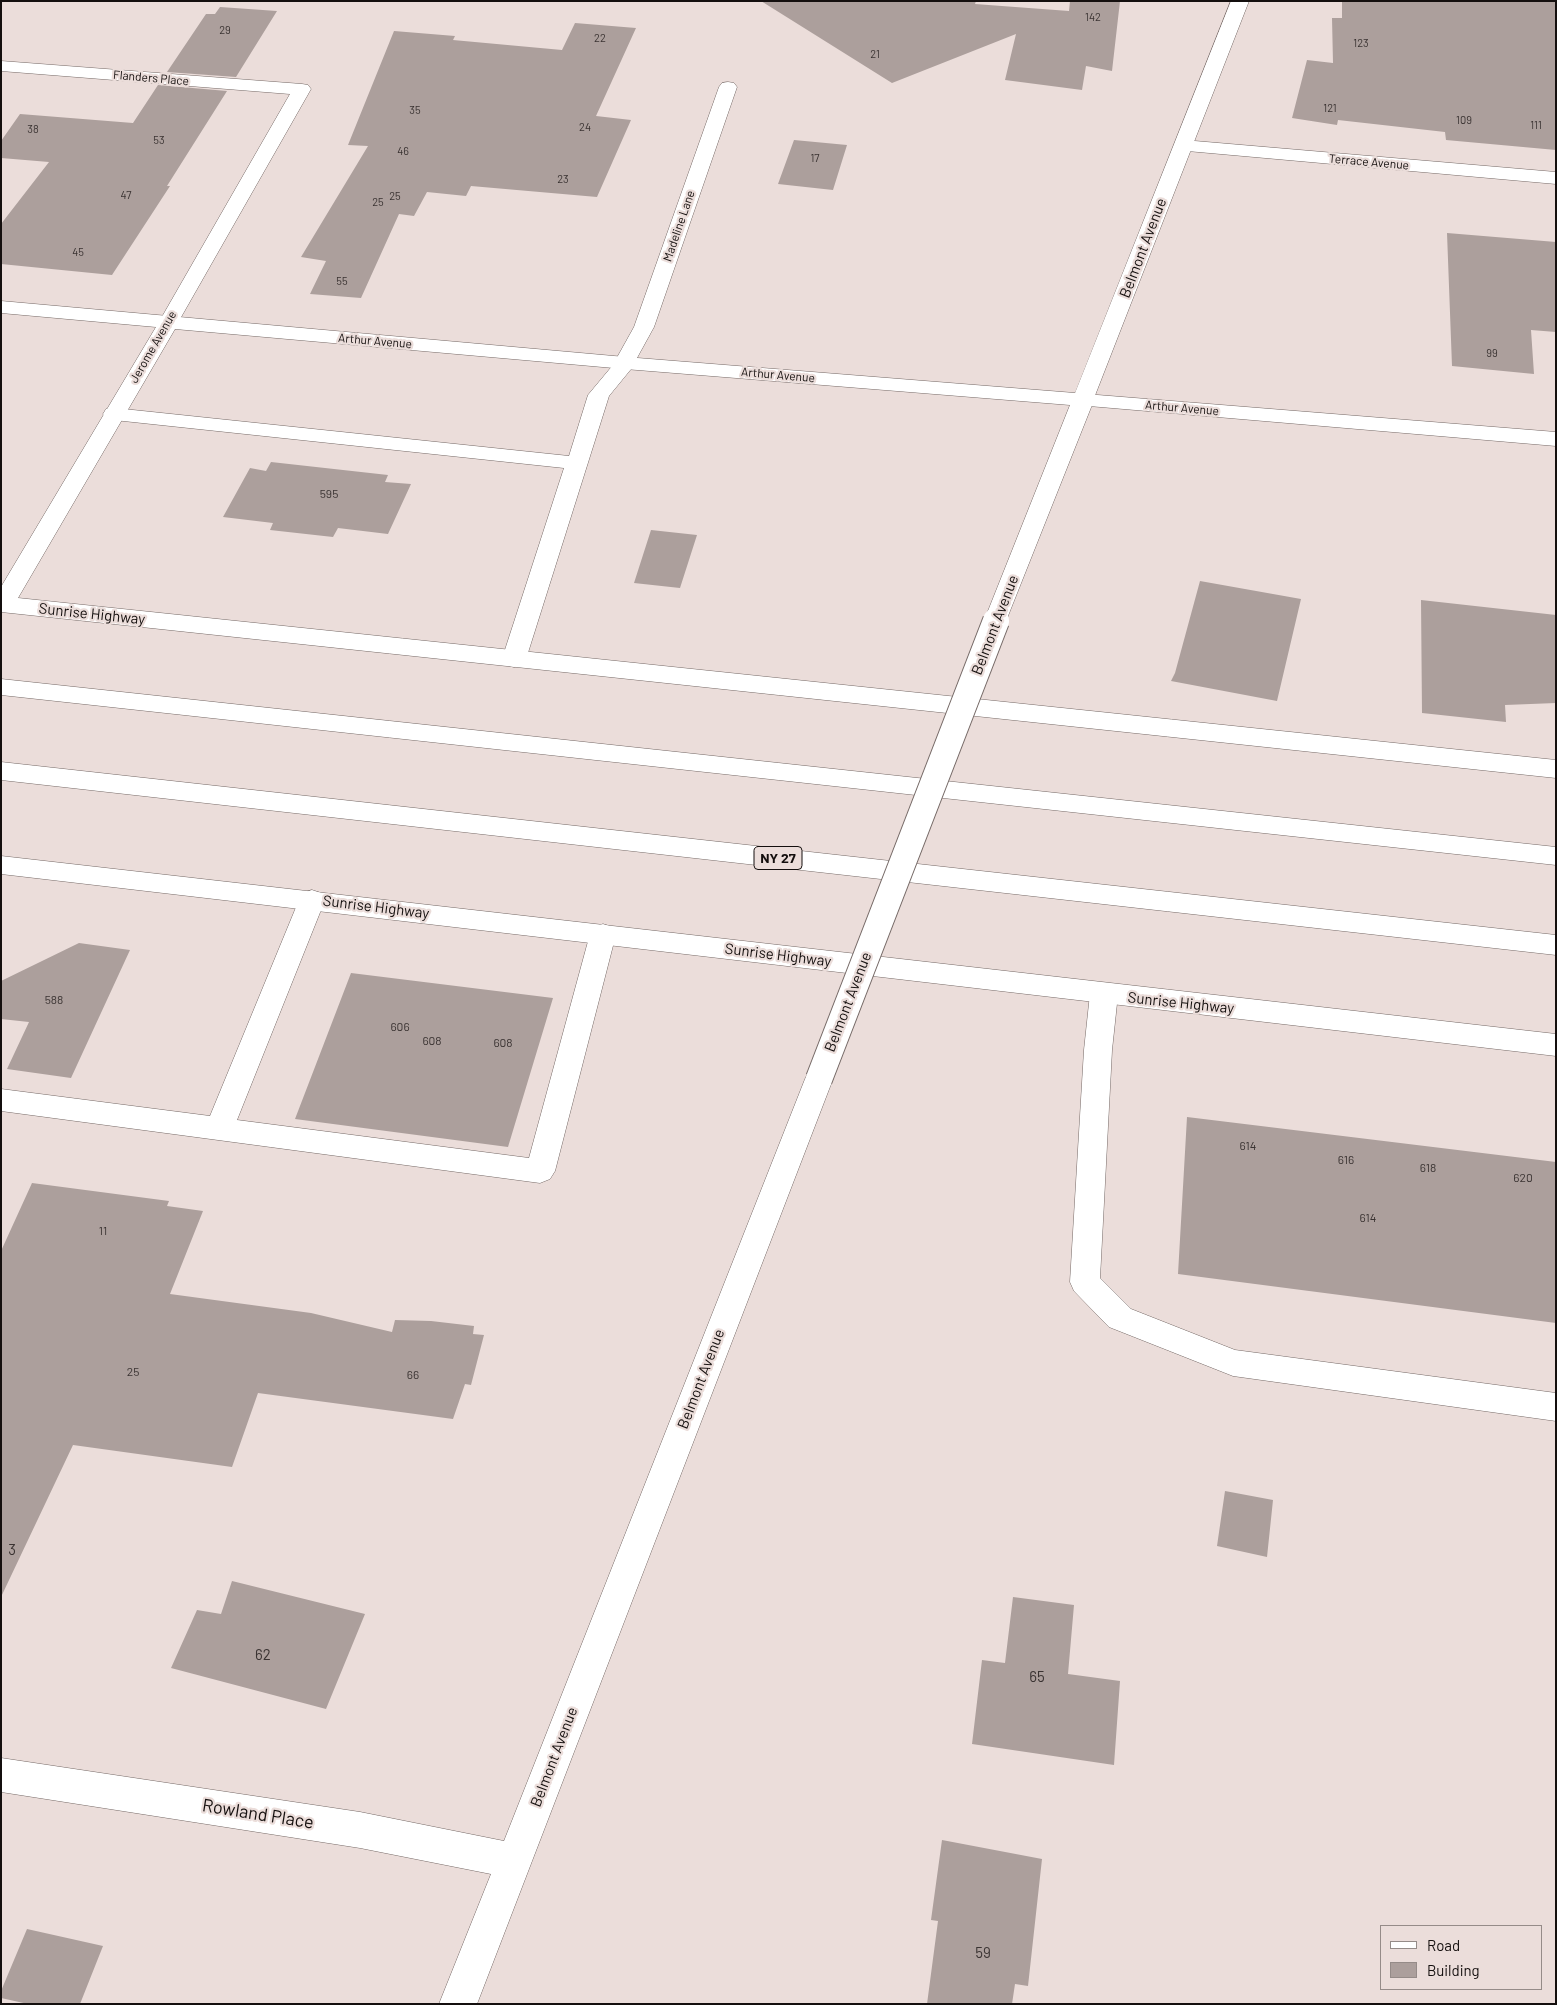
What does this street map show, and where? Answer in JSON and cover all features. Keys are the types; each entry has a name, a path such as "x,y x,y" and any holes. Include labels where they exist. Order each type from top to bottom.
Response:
{"main road":[{"name":"Belmont Avenue","path":"458,2004 996,621 1085,400 1240,1"},
{"name":"Flanders Place","path":"1,66 302,90"},
{"name":"Madeline Lane","path":"514,659 599,395 625,363 644,326 728,87"},
{"name":"Jerome Avenue","path":"2,604 169,322 302,90"},
{"name":"Terrace Avenue","path":"1183,146 1556,178"},
{"name":"Arthur Avenue","path":"1,307 625,363 1556,439"},
{"path":"114,414 576,463"},
{"name":"Sunrise Highway","path":"2,604 1556,769"},
{"path":"1,687 1556,856"},
{"name":"NY 27","path":"1,771 1556,945"},
{"name":"Sunrise Highway","path":"1,865 1556,1045"},
{"path":"219,1128 312,900"},
{"path":"1,1100 540,1171 603,934"},
{"path":"1104,994 1098,1050 1085,1282 1120,1318 1233,1363 1556,1407"},
{"name":"Rowland Place","path":"1,1775 360,1830 452,1847 513,1861"}],"building":[{"path":"761,1 976,1 975,4 1069,11 1070,1 1120,1 1112,71 1086,66 1082,90 1005,80 1016,34 892,83"},
{"path":"1342,1 1556,1 1556,150 1446,140 1445,132 1338,120 1337,125 1292,118 1307,60 1333,63 1332,18 1342,18"},
{"path":"220,7 277,11 236,77 167,72 206,14 215,14"},
{"path":"575,23 636,28 596,116 631,120 597,197 471,186 466,196 427,192 414,216 399,214 361,298 310,294 326,261 301,257 368,146 348,145 394,31 455,36 453,40 562,50"},
{"path":"158,85 227,91 167,186 170,186 112,275 1,264 1,224 49,162 1,158 1,141 20,114 133,123"},
{"path":"794,140 847,145 833,190 778,184"},
{"path":"1447,233 1556,242 1556,332 1531,330 1534,374 1452,366"},
{"path":"271,462 388,475 385,482 411,484 388,534 338,528 333,537 270,530 273,523 223,517 250,468 266,471"},
{"path":"651,530 697,535 680,588 634,583"},
{"path":"1200,581 1301,599 1277,701 1171,681 1175,673"},
{"path":"1421,600 1556,615 1556,703 1505,705 1506,722 1422,713"},
{"path":"79,943 130,950 71,1078 7,1069 29,1022 1,1019 1,981"},
{"path":"351,973 553,998 508,1147 295,1119"},
{"path":"1187,1117 1556,1162 1556,1323 1178,1274"},
{"path":"32,1183 169,1201 167,1206 203,1211 170,1294 311,1313 392,1332 395,1320 431,1321 474,1326 473,1334 484,1335 471,1385 465,1384 453,1419 258,1393 232,1467 73,1445 1,1597 1,1251"},
{"path":"1225,1491 1273,1500 1267,1557 1217,1546"},
{"path":"232,1581 365,1614 326,1709 171,1668 197,1610 221,1614"},
{"path":"1013,1597 1074,1605 1068,1674 1120,1681 1114,1765 972,1744 982,1660 1005,1663"},
{"path":"942,1840 1042,1859 1028,1986 1015,1984 1012,2004 927,2004 938,1921 931,1920"},
{"path":"27,1929 103,1946 80,2004 28,2004 1,1998 1,1991"}]}
